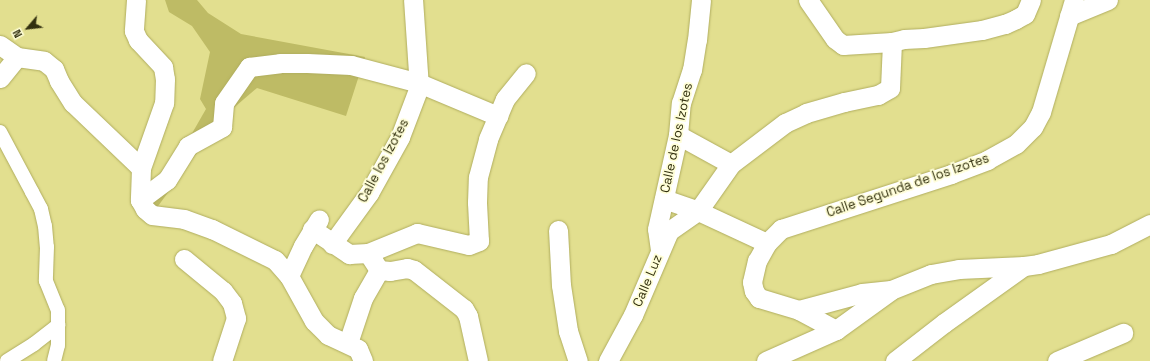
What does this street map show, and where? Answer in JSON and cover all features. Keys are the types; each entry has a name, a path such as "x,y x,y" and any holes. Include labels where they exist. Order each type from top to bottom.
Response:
{"street":[{"path":"136,0 134,31 138,40 162,67 165,79 164,103 141,168 140,200 144,209 152,215 184,219 224,233 275,260 289,276 314,321 328,335 348,343 358,349 363,361"},
{"name":"Calle los Izotes","path":"332,244 369,193 400,137 419,87 412,0"},
{"name":"Calle de los Izotes","path":"660,252 657,229 678,135 681,103 692,70 701,0"},
{"path":"808,0 835,39 843,45 892,42 904,39 924,38 982,30 1005,24 1025,14 1031,0"},
{"path":"1072,8 1108,0"},
{"name":"Calle Segunda de los Izotes","path":"836,330 799,310 759,298 754,291 752,282 757,261 767,243 781,229 951,174 987,160 1016,144 1033,127 1041,112 1072,8"},
{"path":"698,211 731,164 785,123 806,113 885,92 890,88 892,42"},
{"path":"0,45 17,57 44,61 54,69 59,81 73,103 141,168"},
{"path":"0,78 17,57"},
{"path":"140,200 167,180 188,146 222,126 224,103 249,67 300,63 351,65 419,83 498,116"},
{"path":"289,276 315,224 332,244 349,254 368,253 417,233 469,245 479,241 477,202 478,177 488,139 505,99 526,73"},
{"path":"0,132 41,209 45,226 47,247 46,281 58,310 58,345 54,361"},
{"path":"678,135 731,164"},
{"path":"664,199 698,211 767,243"},
{"name":"Calle Luz","path":"608,361 634,315 669,231 698,211"},
{"path":"766,361 836,330 892,290 931,274 959,269 1024,266 1111,244 1150,224"},
{"path":"558,230 561,285 568,331 578,361"},
{"path":"368,253 379,270"},
{"path":"184,259 223,291 234,306 236,318 222,361"},
{"path":"895,361 944,323 1024,266"},
{"path":"379,270 390,271 407,268 414,270 464,309 468,316 478,361"},
{"path":"348,343 363,298 379,270"},
{"path":"799,310 855,294 892,290"},
{"path":"7,361 34,344 58,325"},
{"path":"1064,360 1099,342 1123,333"}],"shaded area":[{"path":"165,0 197,0 208,13 241,34 365,57 346,116 257,88 223,117 153,213 146,190 175,163 206,109 200,99 210,52 192,26 169,12"}]}
